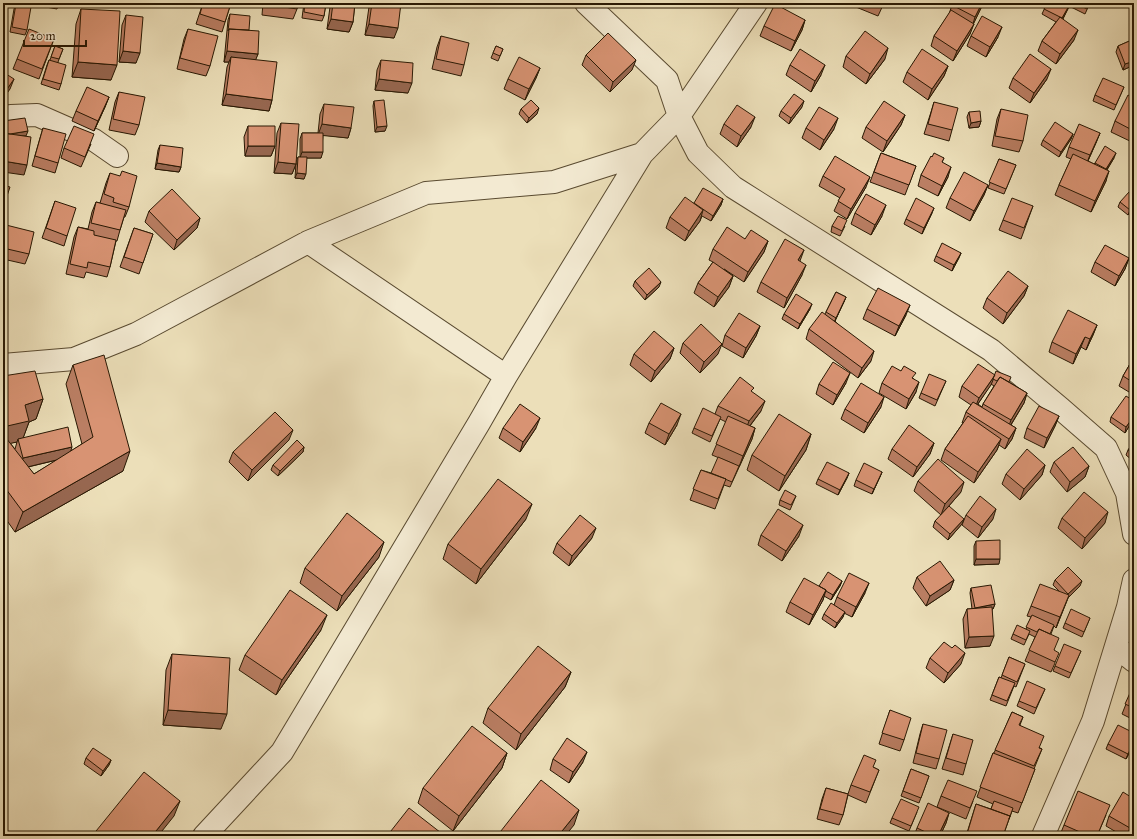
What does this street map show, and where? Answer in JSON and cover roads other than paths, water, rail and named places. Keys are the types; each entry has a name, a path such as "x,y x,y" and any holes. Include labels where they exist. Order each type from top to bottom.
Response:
{"street":[{"path":"586,3 667,80 679,116 698,153 733,187 991,350 1106,448 1127,493 1134,534"},
{"path":"204,836 282,752 506,376 642,154 679,116 756,3"},
{"path":"3,118 11,116 37,116 94,140 117,156"},
{"path":"3,365 74,359 136,334 308,242 426,193 554,182 642,154"},
{"path":"308,242 506,376"},
{"path":"1043,836 1093,721 1128,607 1134,580"},
{"path":"1116,647 1134,661"}]}
